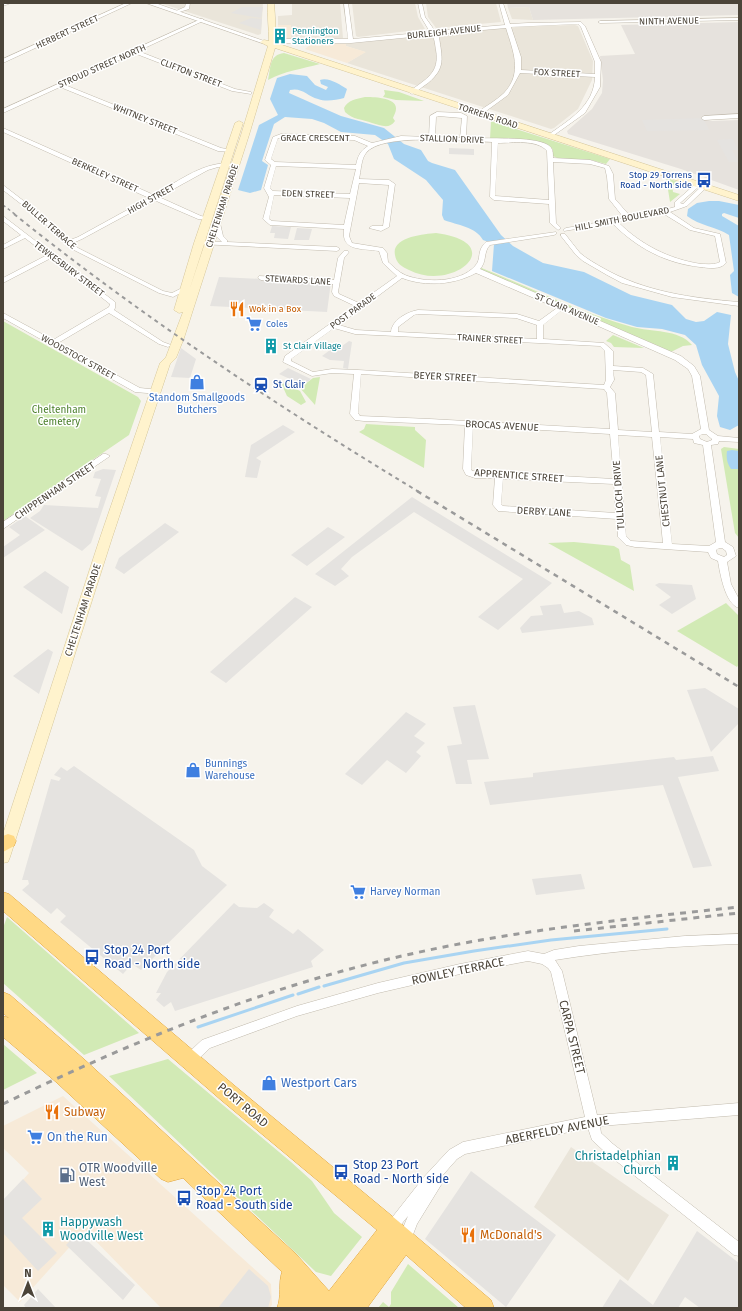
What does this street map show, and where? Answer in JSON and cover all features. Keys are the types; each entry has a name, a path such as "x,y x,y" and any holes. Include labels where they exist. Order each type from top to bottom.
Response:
{"highway":[{"name":"PORT ROAD","path":"3,900 228,1093 398,1234 483,1308"},
{"path":"3,1002 78,1068 288,1262 329,1308 398,1234"},
{"path":"3,1025 62,1075 168,1172 185,1167"},
{"path":"354,1308 398,1234"},
{"path":"288,1262 292,1281 291,1302 288,1308"},
{"path":"288,1262 306,1308"}],"main road":[{"name":"CHELTENHAM PARADE","path":"165,363 171,358 177,344 235,166 273,23 270,20 271,3"},
{"name":"TORRENS ROAD","path":"267,45 376,77"},
{"name":"TORRENS ROAD","path":"267,45 298,50 702,186"},
{"name":"CHELTENHAM PARADE","path":"5,848 106,538 156,392 165,363 164,357 255,72"},
{"name":"TORRENS ROAD","path":"552,135 687,182 739,193"},
{"path":"702,186 707,193 728,195 739,198"}],"street":[{"path":"3,5 9,3"},
{"name":"HERBERT STREET","path":"3,61 130,3"},
{"name":"TORRENS ROAD","path":"149,3 238,32 267,45"},
{"path":"178,12 187,8 188,3"},
{"path":"346,3 351,41"},
{"path":"415,90 433,76 439,66 439,53 434,32 423,17 420,3"},
{"path":"482,112 506,94 518,71 518,58 501,3"},
{"name":"NINTH AVENUE","path":"600,22 739,19"},
{"name":"STROUD STREET NORTH","path":"3,111 201,20"},
{"name":"BURLEIGH AVENUE","path":"267,45 394,38 434,32 528,24 581,24 598,62 597,76"},
{"path":"298,50 300,45 308,42"},
{"name":"CLIFTON STREET","path":"134,51 234,90 249,93"},
{"name":"FOX STREET","path":"518,71 597,76"},
{"path":"552,135 573,121 585,109 596,87 597,76"},
{"name":"WHITNEY STREET","path":"61,84 220,150 230,151"},
{"path":"432,138 434,116 437,114 461,115 465,117 462,139"},
{"path":"704,118 739,116"},
{"name":"BERKELEY STREET","path":"3,130 200,218 208,218"},
{"name":"GRACE CRESCENT","path":"274,164 268,160 278,136 355,138 371,145"},
{"name":"STALLION DRIVE","path":"371,145 402,138 534,142 540,144 550,151 553,223 556,230"},
{"path":"495,141 492,196 502,200 552,202"},
{"path":"349,248 346,236 347,227 354,196 358,167 361,156 371,145"},
{"path":"550,160 590,162 607,167 614,201 629,219"},
{"path":"274,164 358,167"},
{"name":"EDEN STREET","path":"274,164 267,188 271,193 354,196"},
{"name":"HIGH STREET","path":"69,242 80,238 210,167 225,165 235,166"},
{"path":"356,181 389,182 392,184 386,226 381,229 372,228"},
{"name":"HILL SMITH BOULEVARD","path":"686,194 687,182"},
{"name":"HILL SMITH BOULEVARD","path":"678,207 677,203 686,194 702,186"},
{"name":"HILL SMITH BOULEVARD","path":"564,232 665,212 685,205 702,186"},
{"name":"BULLER TERRACE","path":"3,187 40,216 76,249 160,292 181,305"},
{"path":"271,193 272,197 266,219 270,223 347,227"},
{"path":"614,222 629,237 648,250 660,255 682,262 711,267 719,266 723,263 718,235 692,229 665,212"},
{"name":"TEWKESBURY STREET","path":"3,218 110,301 113,306 109,310 168,345"},
{"path":"217,223 220,237 225,241"},
{"path":"210,245 225,241 338,247 376,251 384,257 389,267 401,276 416,280 440,281 458,278 476,270 481,264 484,247 488,243 556,230 564,232 579,254 588,262 617,278 660,293 694,300 739,304"},
{"path":"3,247 25,236"},
{"path":"338,247 346,236"},
{"path":"200,241 210,245 240,244 338,247"},
{"path":"338,247 341,258"},
{"path":"349,248 341,258 336,282 336,295 360,306"},
{"path":"3,281 51,255"},
{"name":"ST CLAIR AVENUE","path":"476,270 678,358 691,368 696,376 705,431"},
{"name":"POST PARADE","path":"287,362 288,358 401,276"},
{"name":"STEWARDS LANE","path":"261,277 336,282"},
{"name":"BULLER TERRACE","path":"160,292 173,295 186,288"},
{"path":"540,324 562,307"},
{"path":"52,343 109,310"},
{"path":"394,334 396,326 412,313 418,312 517,316 540,324"},
{"name":"WOODSTOCK STREET","path":"3,315 133,388 156,392"},
{"path":"540,324 540,341"},
{"name":"TRAINER STREET","path":"333,325 350,332 602,344 607,348 610,368 610,380 606,387"},
{"name":"BEYER STREET","path":"287,362 312,374 332,371 358,372 606,387"},
{"name":"CHESTNUT LANE","path":"610,368 643,370 649,374 657,435 668,547"},
{"name":"BROCAS AVENUE","path":"358,372 354,414 358,418 695,437"},
{"name":"TULLOCH DRIVE","path":"606,387 611,392 620,516 622,534 625,541 635,544 711,550"},
{"name":"APPRENTICE STREET","path":"469,424 467,469 469,473 474,475 618,482"},
{"path":"716,438 715,442 707,444 700,443 695,437 698,432 705,431 712,434 716,438 739,440"},
{"path":"707,444 721,545"},
{"name":"CHIPPENHAM STREET","path":"3,526 106,456"},
{"name":"DERBY LANE","path":"499,476 497,505 501,509 620,516"},
{"path":"721,545 727,547 732,554 730,558 722,559 714,556 711,550 714,546 721,545"},
{"path":"722,559 729,589 732,597 739,605"},
{"name":"ROWLEY TERRACE","path":"190,1059 206,1044 311,1007 378,988 460,969 528,956 544,959 554,954 586,950 685,941 739,939"},
{"name":"CARPA STREET","path":"544,959 552,964 556,971 596,1136 609,1148 739,1250"},
{"name":"ABERFELDY AVENUE","path":"398,1234 428,1181 436,1175 456,1151 463,1148 593,1121 739,1109"},
{"name":"ABERFELDY AVENUE","path":"398,1234 413,1220 437,1181 436,1175"}],"shaded area":[{"path":"160,3 263,3 261,34 258,35"},
{"path":"292,3 340,3 343,38 291,39 291,25 278,25 278,16 292,15"},
{"path":"352,3 415,3 418,17 425,29 358,37 356,36"},
{"path":"426,3 496,3 501,22 436,28 428,17"},
{"path":"507,3 739,3 739,15 533,20 529,7 508,8"},
{"path":"242,7 263,7 261,18 231,13"},
{"path":"529,7 533,20 512,19 508,8"},
{"path":"251,18 262,19 261,30 239,23"},
{"path":"739,22 739,115 704,116 706,120 712,121 739,120 739,190 681,169 568,134 567,131 592,109 602,93 603,80 600,56 635,54 621,25"},
{"path":"278,25 291,25 291,39 277,39"},
{"path":"526,26 578,26 593,61 592,80 578,109 551,129 347,63 365,52 346,46 346,44"},
{"path":"311,44 346,44 346,46 366,52 347,63 305,49"},
{"path":"703,118 709,130 647,131 642,120"},
{"path":"733,139 738,150 732,150 738,162 729,162 717,140"},
{"path":"449,148 474,149 474,155 449,154"},
{"path":"272,226 291,227 288,239 274,238 275,233 270,233"},
{"path":"297,228 312,229 309,240 294,240"},
{"path":"219,277 331,282 327,312 210,306"},
{"path":"349,341 352,342 348,369 343,368 344,361 330,360 322,356 338,344 342,346"},
{"path":"181,348 196,359 190,378 171,377"},
{"path":"288,368 311,379 303,385 279,374"},
{"path":"283,425 295,432 256,458 261,461 257,478 245,477 251,445"},
{"path":"103,469 116,470 91,543 82,551 30,518 40,511 44,505 98,508 101,497 95,496 101,479 93,478 95,472"},
{"path":"412,497 552,583 498,630 478,617 523,579 414,512 352,557 341,569 349,576 335,586 315,574"},
{"path":"25,516 45,530 3,558 3,547 20,535 9,527"},
{"path":"165,523 179,532 124,574 115,568 119,558"},
{"path":"328,527 345,537 307,566 291,555"},
{"path":"45,571 69,587 62,614 23,587"},
{"path":"659,583 692,585 696,599 672,614 659,605 671,597 655,585"},
{"path":"295,597 312,607 226,683 210,672"},
{"path":"561,604 564,613 579,611 592,618 594,625 522,633 520,628 531,616 543,615 540,606"},
{"path":"48,649 53,652 39,694 13,676"},
{"path":"705,688 739,709 739,723 711,752 687,690"},
{"path":"475,705 489,759 467,760 472,784 456,784 447,746 462,744 453,707"},
{"path":"406,712 426,724 414,736 425,743 416,752 421,756 406,773 387,760 362,785 345,774"},
{"path":"713,756 719,771 678,777 712,866 693,868 663,785 490,805 484,782 533,777 533,773 674,757 676,760"},
{"path":"74,766 194,850 202,866 227,885 141,970 132,964 123,974 60,922 66,916 57,908 51,914 22,890 29,884 28,880 22,880 51,779 59,781 61,778 54,775 61,767 67,771"},
{"path":"581,874 585,889 536,895 532,879"},
{"path":"234,903 239,907 257,908 264,903 274,910 269,917 293,934 298,929 324,950 311,961 313,967 175,1011 171,1002 164,1007 156,1000 161,993 156,993 167,972"},
{"path":"63,1096 271,1284 272,1305 269,1308 161,1308 85,1230 20,1302 3,1285 3,1202 29,1173 3,1148 3,1126"},
{"path":"571,1147 669,1215 628,1281 534,1207"},
{"path":"471,1171 556,1235 506,1307 425,1239"},
{"path":"23,1179 42,1199 22,1218 57,1253 38,1271 3,1233 3,1200"},
{"path":"697,1231 739,1263 739,1308 700,1308 685,1297 678,1308 602,1308 620,1279 653,1305"},
{"path":"78,1232 135,1285 123,1300 66,1245"},
{"path":"249,1269 268,1286 271,1297 268,1308 218,1308"},
{"path":"38,1289 56,1308 26,1308 24,1305"}],"green space":[{"path":"284,53 320,64 287,72 268,80 270,66 273,59 279,54"},
{"path":"384,90 399,92 424,101 396,100 383,97 385,94"},
{"path":"365,97 384,98 393,102 396,109 393,118 395,121 393,124 381,126 354,118 345,112 344,108 348,103"},
{"path":"491,121 610,159 606,164 591,160 559,159 553,156 553,150 549,146 543,143 514,139 490,139"},
{"path":"666,177 682,184 672,185 673,192 680,194 670,202"},
{"path":"436,233 458,238 470,246 472,255 467,264 457,271 442,275 426,275 406,269 398,262 395,255 395,249 403,240 424,234"},
{"path":"479,267 593,315 640,329 680,336 692,345 683,346 669,353 476,270"},
{"name":"Cheltenham Cemetery","path":"3,321 138,397 141,401 129,435 3,521"},
{"path":"613,335 644,348 614,347 611,343 606,341"},
{"path":"320,377 315,405 300,388 313,378"},
{"path":"284,383 300,391 306,402 301,405 287,396 282,385"},
{"path":"366,424 415,427 415,430 426,440 424,468 359,432 364,429"},
{"path":"724,447 739,449 739,538 735,533 721,449"},
{"path":"574,542 614,546 619,549 621,560 630,565 634,591 548,543"},
{"path":"726,603 739,616 739,664 737,667 677,631"},
{"path":"7,917 139,1033 84,1055 3,983 3,928"},
{"path":"3,1044 37,1073 3,1090"},
{"path":"168,1059 312,1181 334,1213 362,1237 331,1276 316,1272 109,1076"},
{"path":"408,1264 459,1308 378,1308 383,1302 389,1307 391,1304 391,1292"}],"water":[{"path":"290,74 307,76 315,85 326,90 328,87 321,84 320,80 331,80 347,89 344,98 331,100 314,98 294,89 290,90 289,93 341,116 384,128 404,144 421,150 428,161 455,170 501,235 513,246 543,263 584,272 631,295 672,305 686,319 696,322 704,321 717,312 731,315 728,344 735,372 739,381 739,425 730,430 720,427 717,416 719,396 702,365 696,345 685,335 662,329 637,327 606,318 492,271 494,244 483,240 471,229 444,220 442,215 443,200 426,180 394,159 388,144 375,135 341,132 324,123 312,119 285,117 274,124 262,161 268,165 261,190 250,193 238,190 259,125 278,115 270,99 277,78"},
{"path":"719,201 739,205 739,218 724,213 722,216 739,226 739,297 732,293 730,275 734,271 729,235 697,222 687,216 688,209 697,203"},
{"path":"727,451 739,451 739,469 731,469 728,463"}],"waterway":[{"path":"324,986 404,963 474,951 551,940 667,929"},
{"path":"298,994 319,987"},
{"path":"198,1027 293,995"}],"railway":[{"path":"3,205 16,215"},
{"path":"14,214 62,252 161,325 263,394 419,492"},
{"path":"417,491 739,687"},
{"path":"3,1104 94,1062 186,1023 281,990 377,962 467,943 557,928 739,907"},
{"path":"574,931 739,913"}],"place":[{"name":"Pennington Stationers","path":"280,36"},
{"name":"Stop 29 Torrens Road - North side","path":"704,180"},
{"name":"Wok in a Box","path":"237,309"},
{"name":"Coles","path":"254,324"},
{"name":"St Clair Village","path":"271,346"},
{"name":"Standom Smallgoods Butchers","path":"197,382"},
{"name":"St Clair","path":"261,385"},
{"name":"Bunnings Warehouse","path":"193,770"},
{"name":"Harvey Norman","path":"358,892"},
{"name":"Stop 24 Port Road - North side","path":"92,957"},
{"name":"Westport Cars","path":"269,1083"},
{"name":"Subway","path":"52,1112"},
{"name":"On the Run","path":"35,1137"},
{"name":"Christadelphian Church","path":"673,1163"},
{"name":"Stop 23 Port Road - North side","path":"341,1172"},
{"name":"OTR Woodville West","path":"67,1175"},
{"name":"Stop 24 Port Road - South side","path":"184,1198"},
{"name":"Happywash Woodville West","path":"48,1229"},
{"name":"McDonald's","path":"468,1235"}]}
